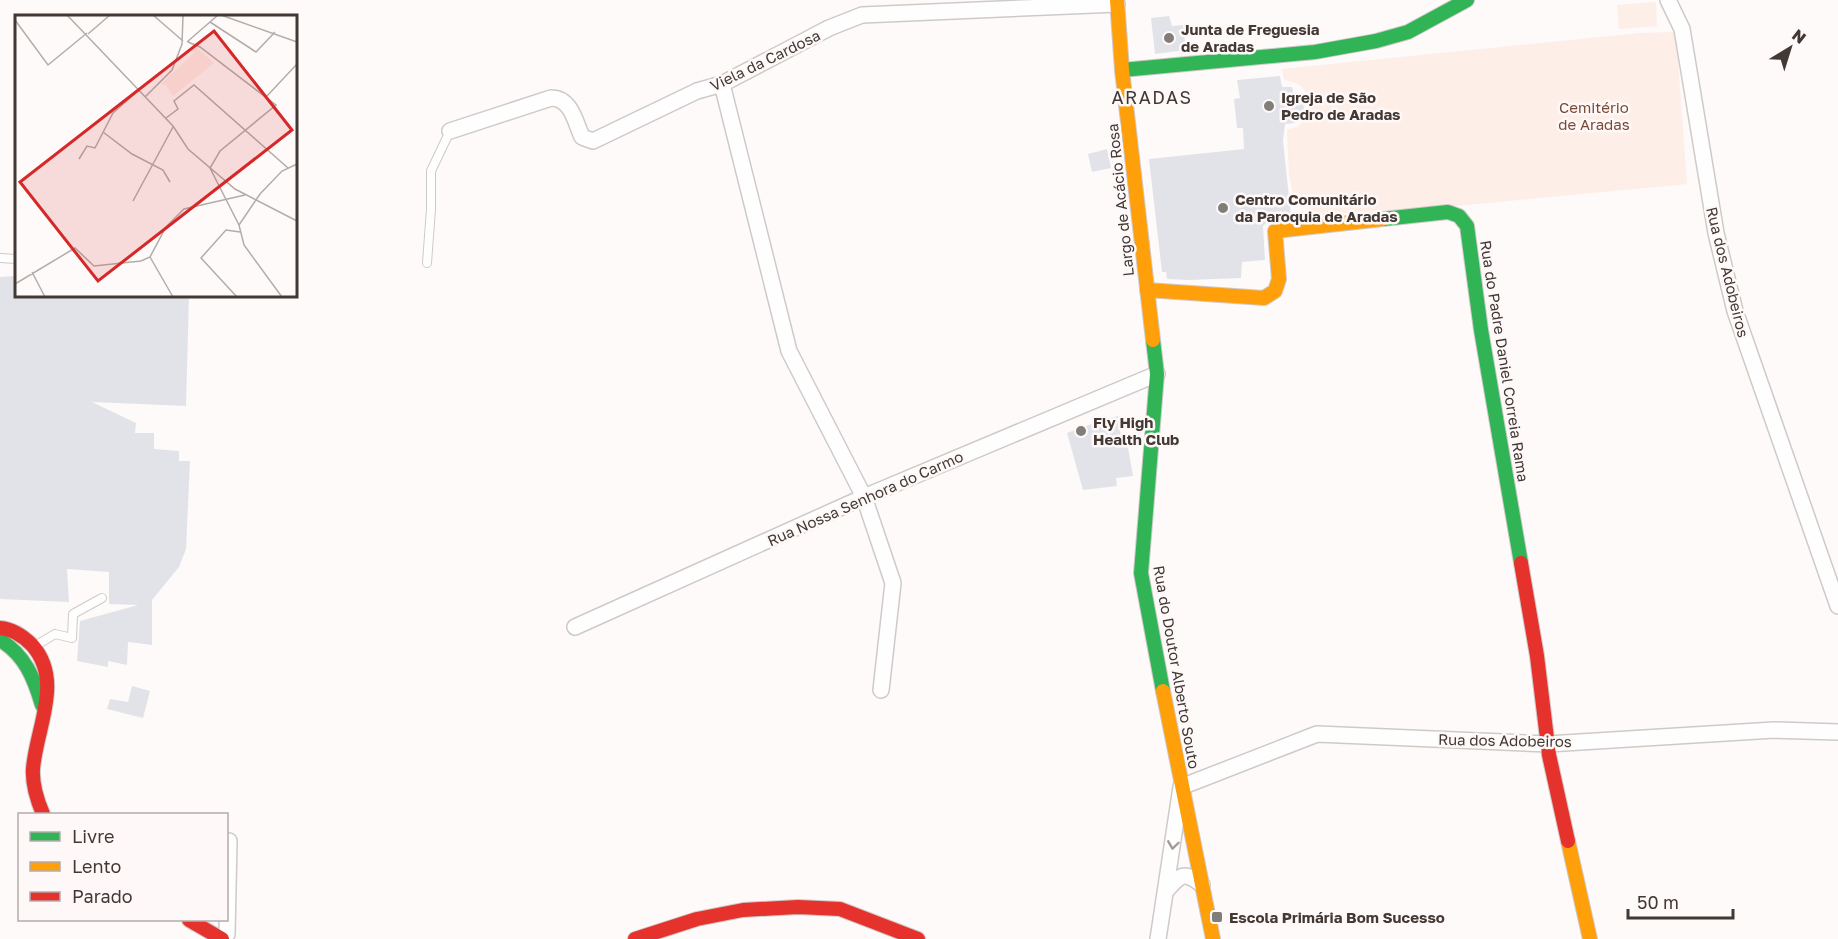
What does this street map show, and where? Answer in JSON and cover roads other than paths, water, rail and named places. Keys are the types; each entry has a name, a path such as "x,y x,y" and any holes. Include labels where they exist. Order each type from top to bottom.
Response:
{"street":[{"path":"1122,70 1315,52 1376,41 1408,32 1467,0"},
{"name":"Rua dos Adobeiros","path":"1668,0 1682,29 1716,233 1735,311 1838,606"},
{"name":"Largo de Acácio Rosa","path":"1117,2 1122,70 1147,290"},
{"name":"Viela da Cardosa","path":"450,131 551,98 560,98 567,102 582,137 593,141 697,92 722,84 829,28 862,15 1117,2"},
{"path":"722,84 789,351 864,498 893,583 881,690"},
{"name":"Rua do Padre Daniel Correia Rama","path":"1147,290 1264,298 1275,291 1279,279 1275,231 1448,212 1459,216 1467,226 1481,330 1537,656 1548,744"},
{"name":"Rua do Doutor Alberto Souto","path":"1147,290 1157,374 1141,573 1181,787 1213,939"},
{"name":"Rua Nossa Senhora do Carmo","path":"575,627 864,498 1157,374"},
{"path":"0,628 20,635 35,646 45,666 50,685 33,771 36,797 43,813"},
{"path":"0,640 22,656 30,669 44,710"},
{"name":"Rua dos Adobeiros","path":"1181,787 1317,734 1548,744 1774,730 1838,732"},
{"path":"1548,744 1590,939"},
{"path":"1158,939 1181,787"},
{"path":"228,888 229,841"},
{"path":"1166,891 1177,878 1185,875 1192,877 1202,885"},
{"path":"635,939 697,918 743,910 798,906 840,909 918,939"},
{"path":"191,921 223,939 227,934 227,921"}],"lane":[{"path":"427,263 431,171 450,131"},
{"path":"0,258 15,259"},
{"path":"22,656 55,634 72,638 73,614 102,598"}],"place":[{"name":"Junta de Freguesia de Aradas","path":"1169,38"},
{"name":"Igreja de São Pedro de Aradas","path":"1269,106"},
{"name":"Centro Comunitário da Paroquia de Aradas","path":"1223,208"},
{"name":"Fly High Health Club","path":"1081,431"},
{"name":"Escola Primária Bom Sucesso","path":"1217,917"}],"district":[{"name":"ARADAS","path":"1152,97"}],"park label":[{"name":"Cemitério de Aradas","path":"1594,116"}]}
